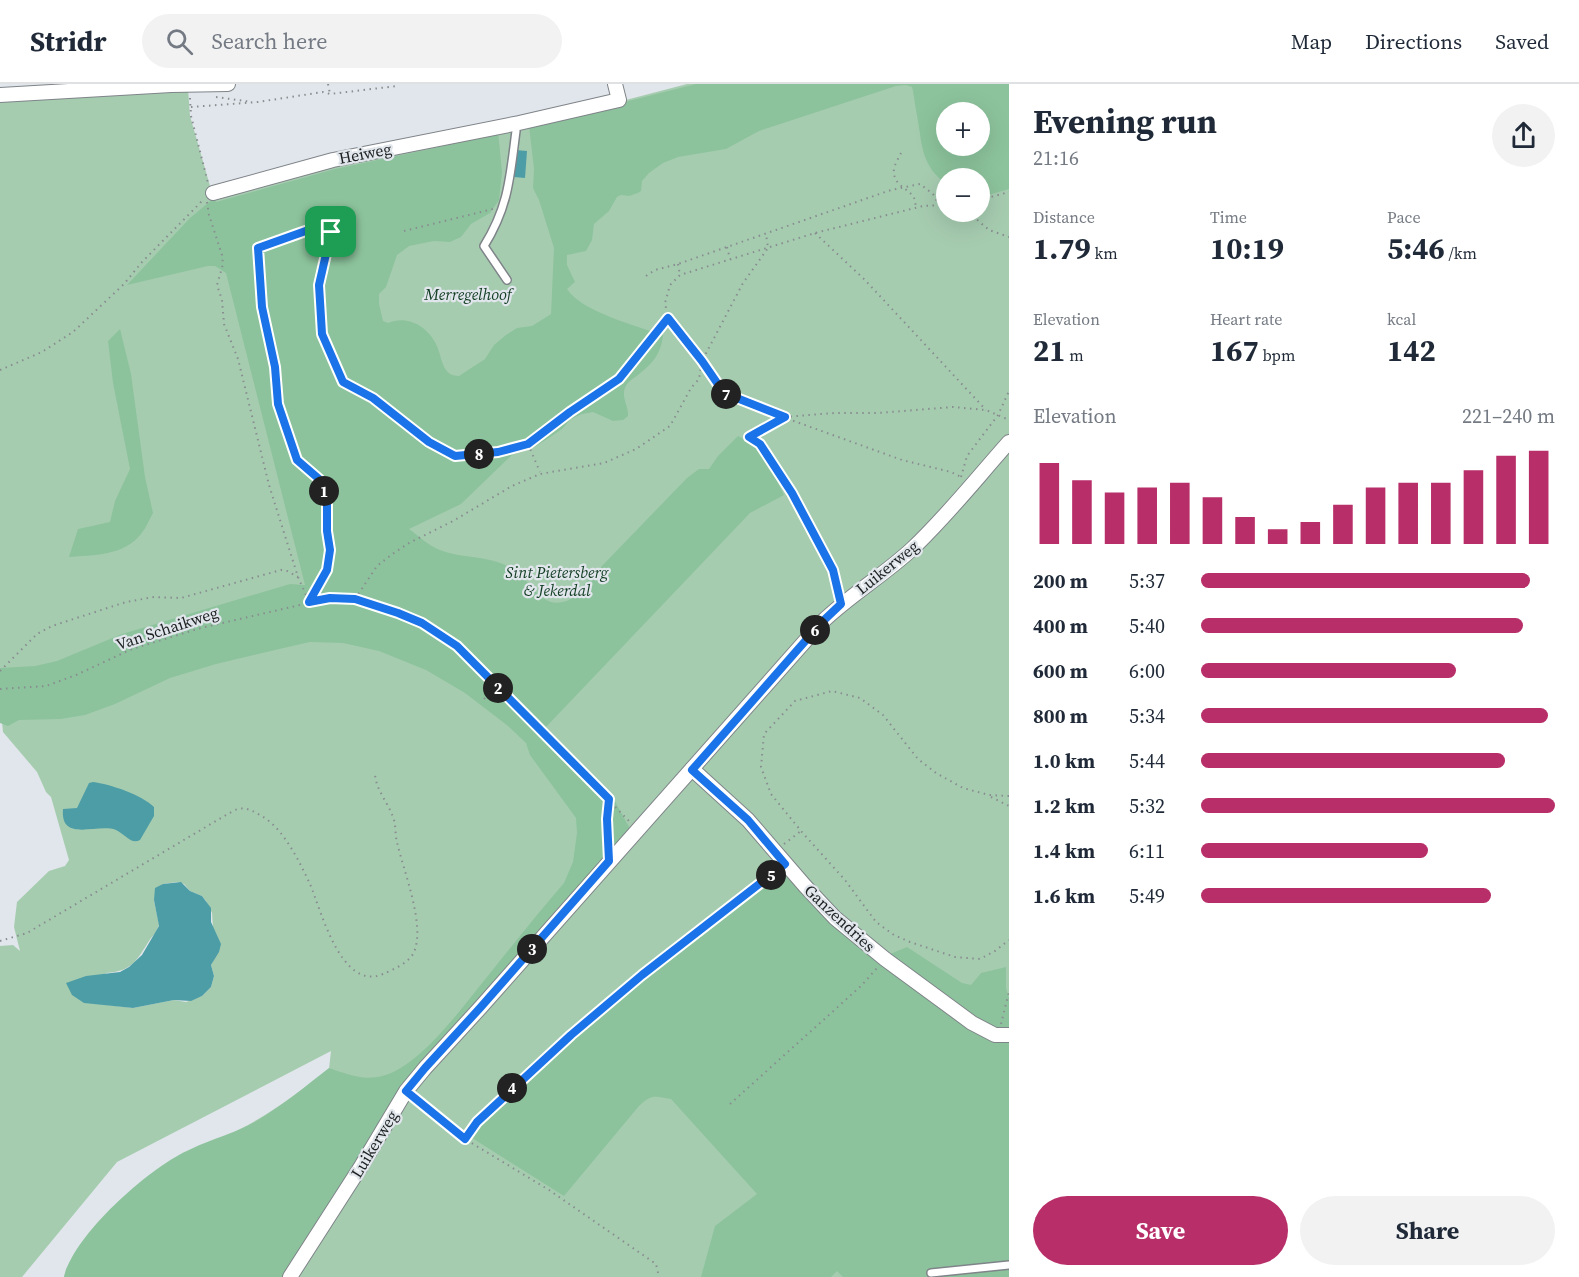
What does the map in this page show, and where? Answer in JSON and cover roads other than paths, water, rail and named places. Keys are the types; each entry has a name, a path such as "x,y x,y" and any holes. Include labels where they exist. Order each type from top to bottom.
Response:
{"street":[{"path":"0,95 228,84"},
{"name":"Heiweg","path":"210,195 333,160 518,127 619,100 615,84"},
{"name":"Luikerweg","path":"290,1277 406,1091 425,1068 822,622 841,604 917,544 1009,442"},
{"name":"Ganzendries","path":"692,770 735,806 835,918 885,960 972,1023 1004,1035"}],"lane":[{"path":"507,280 484,246 505,206 518,127"},
{"path":"932,1273 1009,1265"}],"water":[{"path":"516,150 527,151 525,178 514,177"},
{"path":"93,782 125,791 142,798 154,807 154,816 140,840 131,840 116,830 108,828 81,830 67,826 63,809 77,808 89,783"},
{"path":"181,882 190,891 202,896 211,908 211,922 221,944 211,965 214,976 211,987 202,996 191,1001 174,1000 133,1008 84,1003 72,995 66,983 86,976 120,972 142,955 159,926 154,900 155,888 163,884"}],"park label":[{"name":"Merregelhoof","path":"468,294"},
{"name":"Sint Pietersberg & Jekerdal","path":"557,581"}]}
